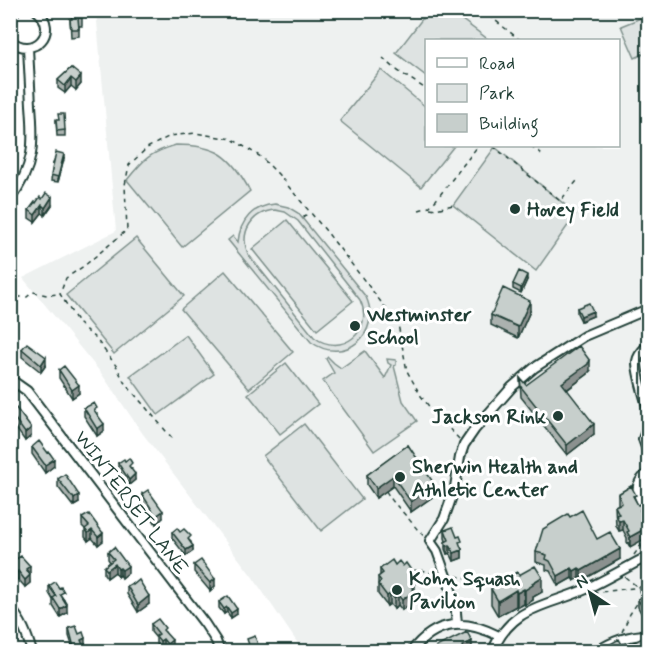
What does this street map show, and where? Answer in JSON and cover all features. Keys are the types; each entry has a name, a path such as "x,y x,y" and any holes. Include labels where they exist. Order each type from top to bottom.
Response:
{"street":[{"path":"10,15 16,10"},
{"path":"10,40 15,45 28,48 39,43 46,33 45,21 36,10"},
{"path":"10,199 25,176 31,157 33,136 28,48"},
{"path":"458,624 456,603 437,551 430,541 450,505 465,444 512,387 534,368 584,336 648,309"},
{"path":"648,345 640,354 637,363 648,409"},
{"name":"WINTERSET LANE","path":"10,380 27,391 205,624 220,651"},
{"path":"648,426 643,439 648,453"},
{"path":"648,473 639,481 637,488 648,514"},
{"path":"492,651 511,622 519,617 542,604 585,590 648,556"},
{"path":"10,608 18,616 32,651"},
{"path":"411,651 419,641 433,632 458,624 481,628 500,636"},
{"path":"596,651 621,639 648,635"}],"path":[{"path":"482,10 519,39"},
{"path":"383,58 425,88"},
{"path":"60,294 66,278 127,230 125,185 129,165 147,148 170,136 195,133 232,139 261,157 278,174 398,324 408,371 421,396 449,430 465,444"},
{"path":"429,207 477,147"},
{"path":"494,147 560,201 577,181"},
{"path":"532,147 541,155"},
{"path":"419,210 453,205"},
{"path":"303,218 309,211"},
{"path":"10,292 16,297 27,297 33,292 47,295 60,294"},
{"path":"60,294 79,324 96,339 117,367 124,382 172,438"},
{"path":"386,491 418,532 430,541"},
{"path":"631,558 641,545 640,542"},
{"path":"410,571 427,570 446,576"},
{"path":"619,572 639,588 640,598 640,602 630,614 621,634"},
{"path":"456,576 488,583 506,581"}],"shaded area":[{"name":"Westminster School","path":"96,11 648,11 648,651 303,651 252,576 143,434 101,373 23,278 116,231"}],"green space":[{"path":"429,10 450,11 488,39 425,39 425,75 396,53"},
{"path":"648,15 648,52 635,58 621,26"},
{"path":"381,70 425,106 425,147 453,147 421,187 340,121"},
{"path":"176,145 202,147 221,155 236,169 250,191 182,247 127,180 148,158"},
{"name":"Hovey Field","path":"495,147 576,214 536,271 453,205"},
{"path":"267,205 288,207 298,213 366,297 370,311 369,323 365,334 357,342 347,348 336,350 311,342 228,240 233,236 238,242 245,221 254,211","holes":["275,210 285,212 298,221 360,300 363,322 353,338 344,343 324,343 314,337 248,254 245,238 254,219"]},
{"path":"287,220 353,301 317,330 252,249"},
{"path":"136,238 184,296 114,354 66,295"},
{"path":"225,271 293,352 249,389 181,309"},
{"path":"186,335 214,374 158,415 130,376"},
{"path":"365,351 385,378 391,365 387,359 396,360 394,366 403,401 417,421 374,451 323,381 334,373 326,359 328,357 341,368"},
{"path":"286,363 318,404 280,434 248,394"},
{"path":"304,424 362,499 321,531 263,456"}],"building":[{"path":"73,10 81,10 82,18 78,18 79,29 71,29 70,19 72,19"},
{"path":"71,68 81,76 76,82 71,78 65,86 58,80"},
{"path":"58,114 64,114 65,130 57,131"},
{"path":"56,152 64,154 58,177 51,175"},
{"path":"46,193 52,197 45,208 42,205 35,215 29,210"},
{"path":"14,223 18,229 13,233 16,236 10,240 10,226"},
{"path":"519,271 527,275 521,288 513,284"},
{"path":"503,288 530,301 518,327 491,315"},
{"path":"589,303 593,311 581,316 577,308"},
{"path":"27,343 46,357 41,365 22,349"},
{"name":"Jackson Rink","path":"579,346 590,361 562,383 594,424 567,445 521,387 520,378 526,385"},
{"path":"64,366 79,385 72,390 59,370"},
{"path":"94,403 97,408 94,410 104,424 97,429 84,408"},
{"path":"16,408 31,428 25,433 10,412"},
{"path":"39,441 54,459 45,465 32,447"},
{"name":"Sherwin Health and Athletic Center","path":"408,445 435,485 411,502 393,476 376,488 367,475"},
{"path":"129,458 132,463 129,466 135,474 129,480 118,463"},
{"path":"65,474 79,495 74,499 58,479"},
{"path":"631,486 636,495 633,496 643,509 640,510 648,527 630,537 623,520 619,521 616,515 619,514 615,506 622,503 618,494"},
{"path":"148,490 163,511 156,516 142,494"},
{"path":"582,510 597,539 610,532 620,549 581,571 579,568 574,571 572,568 558,576 550,561 546,559 547,555 536,552 543,529 568,514 570,517"},
{"path":"89,514 103,533 98,537 92,530 88,533 85,529 89,526 82,518"},
{"path":"453,527 457,537 460,536 462,541 459,542 462,550 454,553 450,545 447,546 445,542 449,540 445,530"},
{"path":"177,528 180,532 184,529 191,536 188,539 193,546 186,550 172,532"},
{"path":"114,547 128,566 122,570 118,569 115,564 107,570 104,567 114,559 108,552"},
{"path":"14,556 16,559 21,556 30,566 26,569 30,575 25,580 18,571 15,574 10,568 10,559"},
{"path":"201,560 215,579 210,583 194,565"},
{"name":"Kohn Squash Pavilion","path":"392,560 395,565 399,561 403,566 406,563 415,576 412,579 415,583 411,586 414,591 402,600 398,595 394,598 390,594 387,596 378,584 381,581 378,577 383,573 380,569"},
{"path":"535,566 542,577 525,590 517,593 516,590 498,601 491,589 508,579 507,577 517,572 519,575"},
{"path":"139,580 149,596 138,605 127,586"},
{"path":"55,582 64,592 60,594 67,605 60,609 53,598 56,596 49,586"},
{"path":"648,594 648,615 647,616 638,599"},
{"path":"228,596 237,609 231,613 219,602"},
{"path":"158,619 165,628 163,630 172,640 167,644 156,636 159,634 151,624"},
{"path":"76,626 79,634 83,632 85,638 81,640 84,648 75,651 69,628"},
{"path":"467,632 472,641 462,646 464,651 438,651 436,647"},
{"path":"255,636 260,651 251,651 247,639"},
{"path":"644,637 648,651 613,651 609,645 619,639 624,648"}],"place":[{"name":"Hovey Field","path":"515,209"},
{"name":"Westminster School","path":"355,326"},
{"name":"Jackson Rink","path":"558,416"},
{"name":"Sherwin Health and Athletic Center","path":"400,477"},
{"name":"Kohn Squash Pavilion","path":"397,590"}]}
